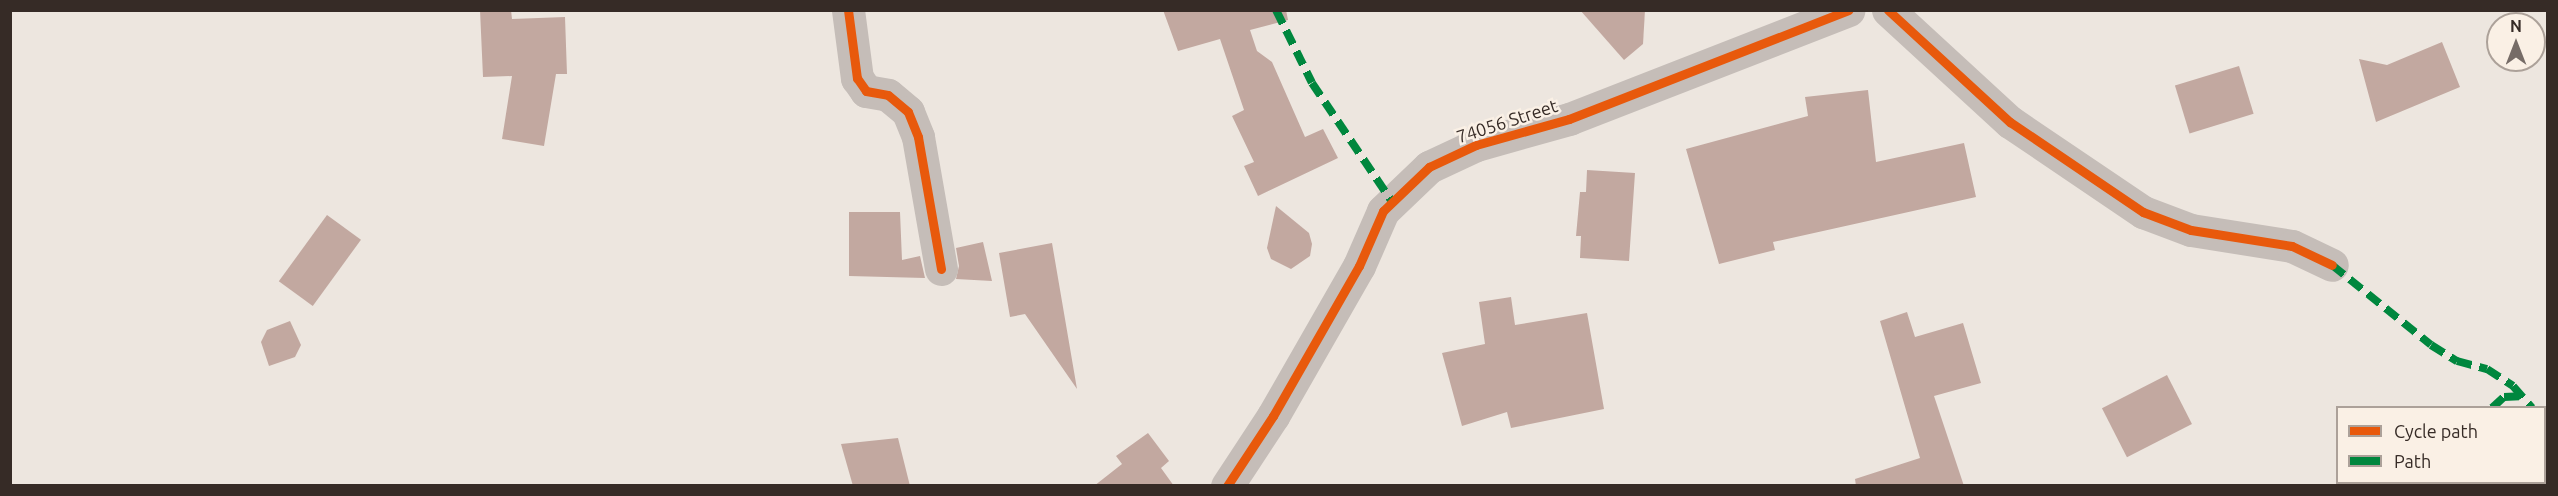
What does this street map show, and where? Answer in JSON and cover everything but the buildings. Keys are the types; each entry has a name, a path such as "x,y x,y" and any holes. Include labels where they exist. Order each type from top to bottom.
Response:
{"street":[{"path":"848,10 857,78 866,91 888,95 908,112 918,137 941,269"},
{"name":"74056 Street","path":"1227,486 1273,416 1359,266 1383,211 1429,167 1476,145 1569,119 1849,10"},
{"path":"1888,10 2010,122 2143,213 2192,230 2292,246 2332,265"}],"marked path":[{"path":"1276,10 1312,83 1391,200"},
{"path":"2332,265 2431,345 2457,361 2487,369 2513,386 2530,406"},
{"path":"2494,406 2504,397 2525,396"}],"cycle path":[{"path":"848,10 857,78 866,91 888,95 908,112 918,137 941,269"},
{"path":"1227,486 1273,416 1359,266 1383,211 1429,167 1476,145 1569,119 1849,10"},
{"path":"1888,10 2010,122 2143,212 2191,230 2292,246 2332,265"}]}
